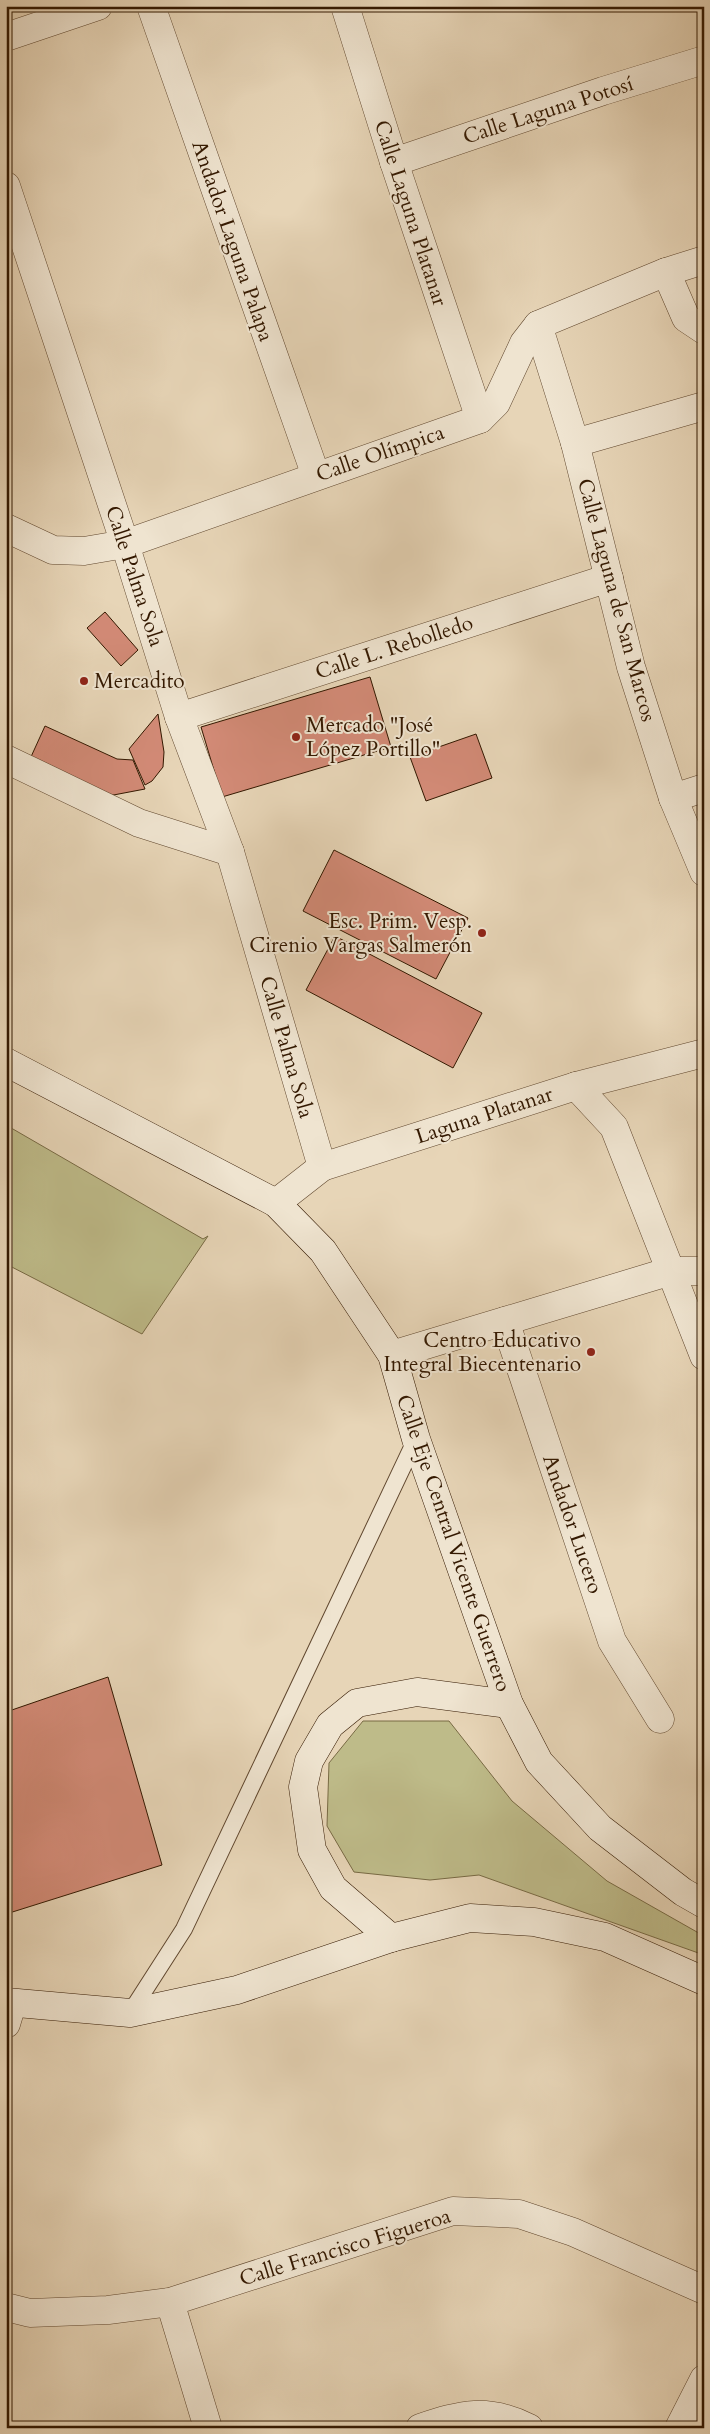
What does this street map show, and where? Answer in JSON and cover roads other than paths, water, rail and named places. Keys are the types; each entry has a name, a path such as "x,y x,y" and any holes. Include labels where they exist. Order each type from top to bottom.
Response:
{"street":[{"path":"6,36 98,6"},
{"name":"Andador Laguna Palapa","path":"151,6 316,476"},
{"name":"Calle Laguna Platanar","path":"345,6 394,162 480,418"},
{"name":"Calle Laguna Potosí","path":"394,162 603,91 704,60"},
{"name":"Calle Palma Sola","path":"7,197 125,544 179,716 230,852 322,1168"},
{"path":"538,325 666,272 704,260"},
{"path":"666,272 686,318 704,330"},
{"name":"Calle Olímpica","path":"6,528 53,550 84,551 125,544 480,418 496,403 524,343 538,325"},
{"name":"Calle Laguna de San Marcos","path":"538,325 575,443 631,666 673,798 704,872"},
{"path":"575,443 704,406"},
{"name":"Calle L. Rebolledo","path":"179,716 609,578"},
{"path":"6,759 139,823 230,852"},
{"path":"673,798 704,788"},
{"name":"Laguna Platanar","path":"276,1203 322,1168 576,1086 704,1053"},
{"name":"Calle Eje Central Vicente Guerrero","path":"6,1062 276,1203 323,1251 392,1355 416,1439 508,1704 539,1762 600,1828 683,1892 704,1904"},
{"path":"576,1086 614,1127 704,1356"},
{"path":"392,1355 671,1271 704,1271"},
{"name":"Andador Lucero","path":"505,1321 612,1641 660,1719"},
{"path":"391,1938 333,1888 312,1850 303,1787 309,1760 330,1725 357,1703 417,1692 508,1704"},
{"path":"8,2010 130,2012 237,1990 391,1938 470,1918 534,1922 605,1937 704,1981"},
{"name":"Calle Francisco Figueroa","path":"6,2307 30,2313 108,2310 170,2302 453,2211 519,2214 572,2232 704,2290"},
{"path":"170,2302 208,2428"},
{"path":"679,2428 704,2379"},
{"path":"420,2428 452,2422 478,2413 511,2419 529,2428"}],"lane":[{"path":"130,2012 184,1929 416,1439"}],"place":[{"name":"Mercadito","path":"84,681"},
{"name":"Mercado \"José López Portillo\"","path":"296,737"},
{"name":"Esc. Prim. Vesp. Cirenio Vargas Salmerón","path":"482,933"},
{"name":"Centro Educativo Integral Biecentenario","path":"591,1352"}]}
